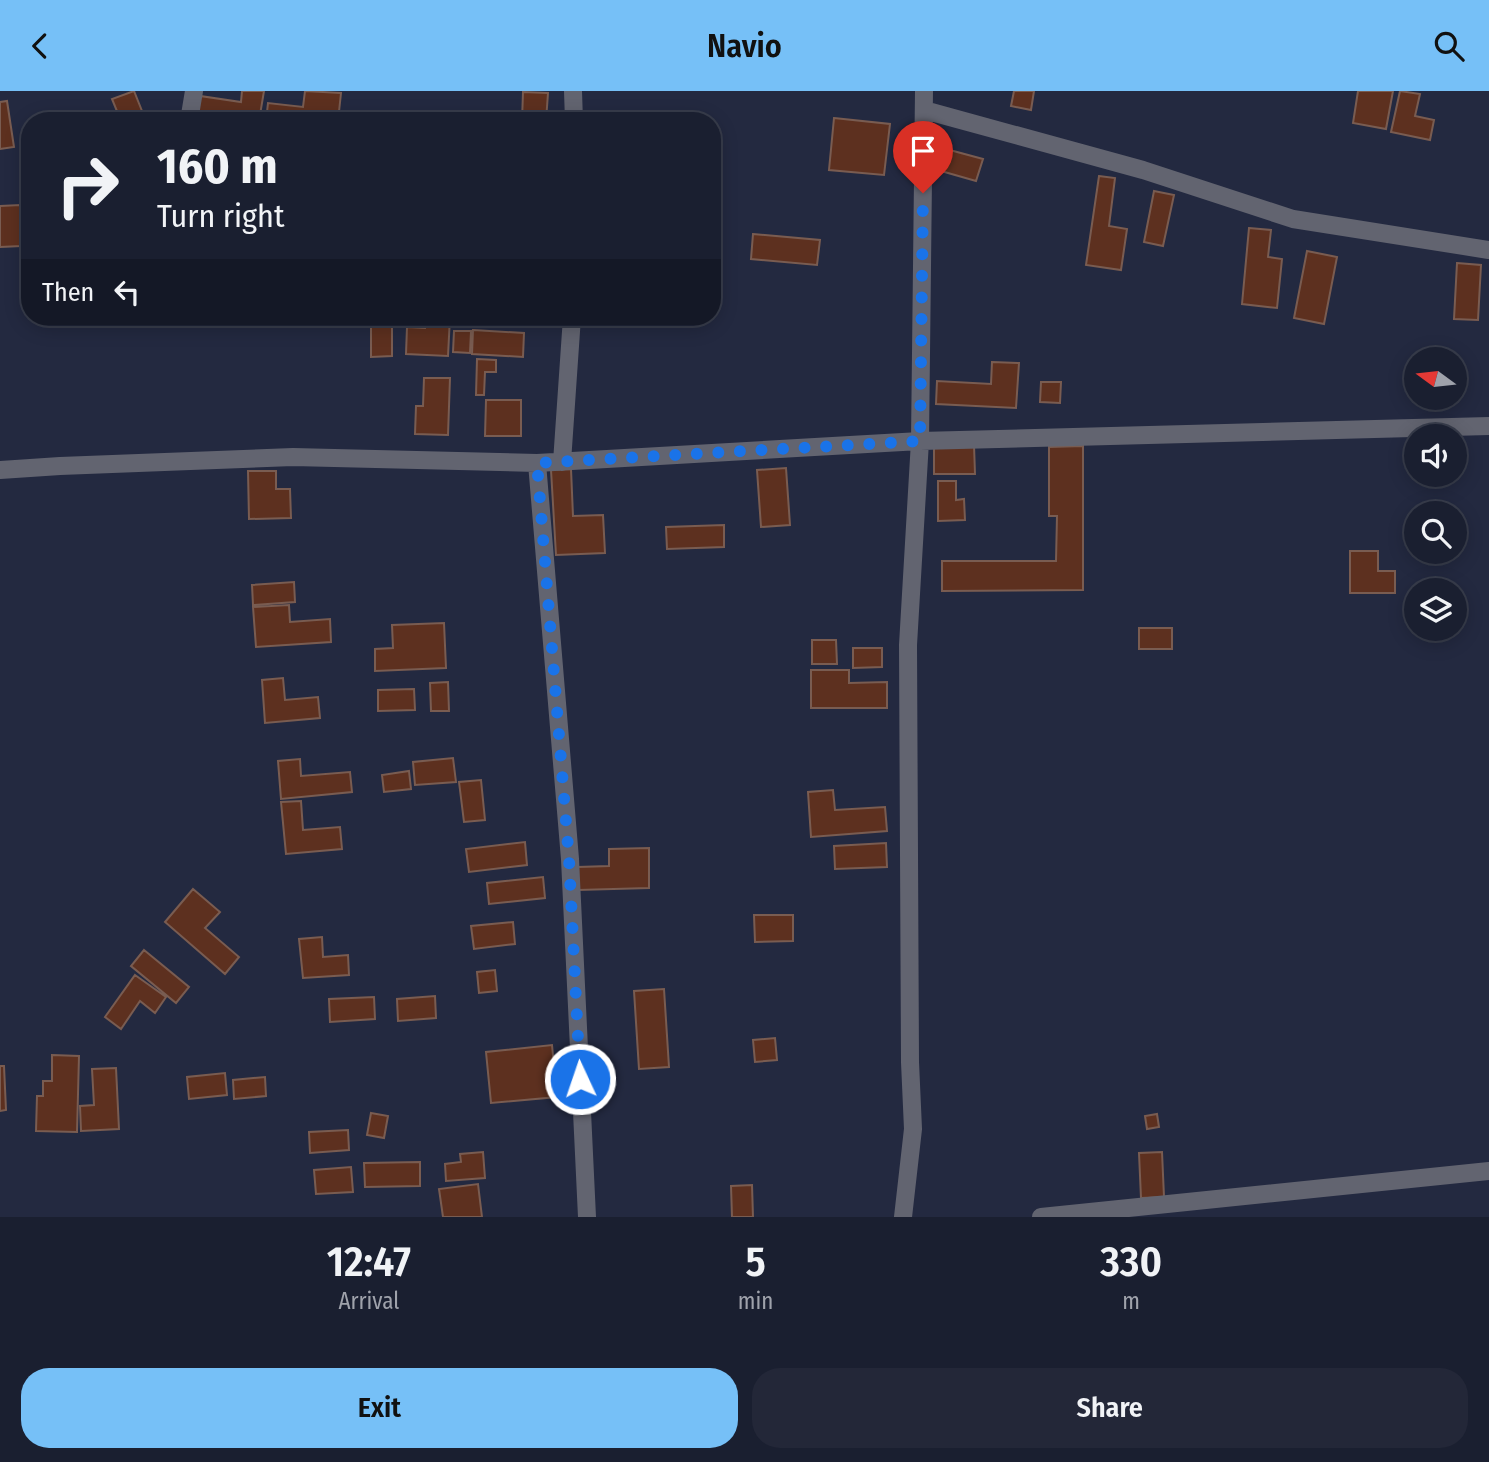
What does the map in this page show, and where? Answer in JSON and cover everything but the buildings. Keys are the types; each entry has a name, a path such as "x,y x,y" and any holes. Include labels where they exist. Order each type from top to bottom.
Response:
{"street":[{"path":"190,112 194,91"},
{"path":"573,91 574,112"},
{"path":"903,1217 913,1129 910,1062 908,645 920,441 924,91"},
{"path":"924,110 1143,170 1293,219 1489,250"},
{"path":"562,462 571,326"},
{"path":"0,470 293,457 537,463 920,441 1489,426"},
{"path":"537,463 569,859 587,1217"},
{"path":"1041,1217 1489,1171"}],"route":[{"path":"580,1079 569,859 537,463 920,441 923,193"}]}
